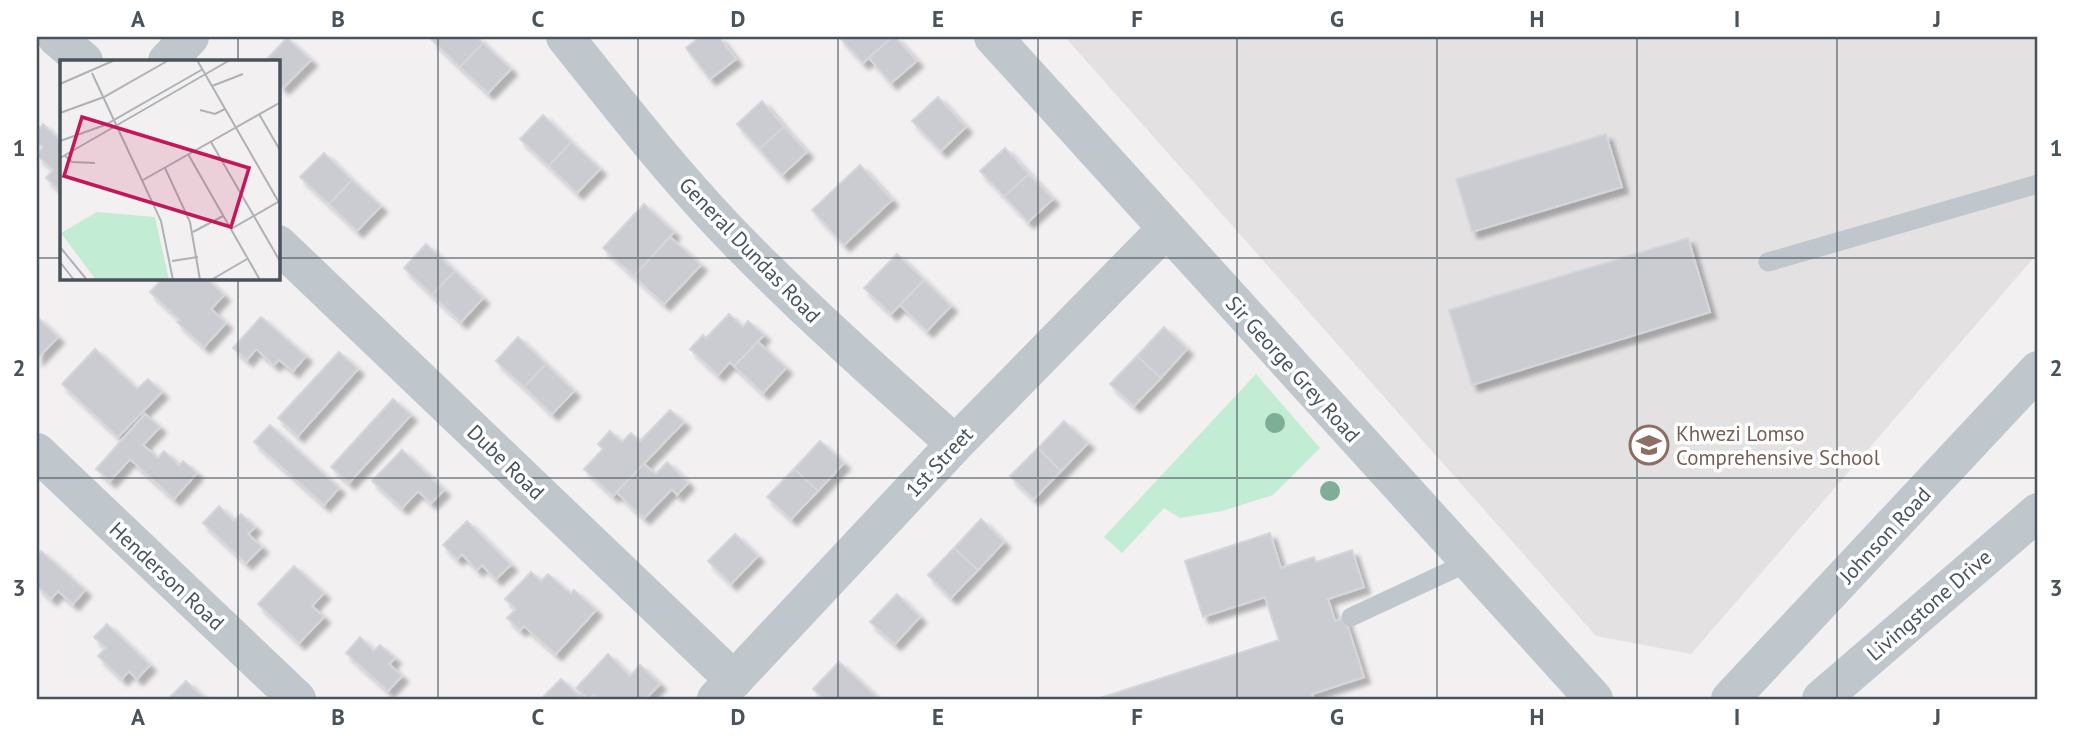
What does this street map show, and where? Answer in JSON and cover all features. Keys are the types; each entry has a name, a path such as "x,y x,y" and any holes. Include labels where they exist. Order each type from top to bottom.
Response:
{"street":[{"path":"56,37 83,60"},
{"path":"168,60 190,37"},
{"name":"General Dundas Road","path":"565,37 656,150 725,228 810,313 955,444"},
{"name":"Sir George Grey Road","path":"993,37 1594,699"},
{"name":"1st Street","path":"725,690 955,444 1166,229"},
{"name":"Dube Road","path":"280,246 725,690"},
{"name":"Johnson Road","path":"1730,699 2038,370"},
{"name":"Henderson Road","path":"37,452 297,699"},
{"name":"Livingstone Drive","path":"1821,699 2038,512"}],"lane":[{"path":"1768,262 2038,184"},
{"path":"1351,617 1469,562"}],"shaded area":[{"name":"Khwezi Lomso Comprehensive School","path":"1065,37 2038,37 2038,253 1691,654 1596,636"}],"green space":[{"path":"1256,374 1320,448 1273,495 1222,511 1180,518 1164,508 1122,553 1104,537"}],"building":[{"path":"435,37 477,37 483,43 460,67 432,40"},
{"path":"700,37 719,37 736,59 710,79 686,48"},
{"path":"841,37 892,37 863,63"},
{"path":"892,37 917,61 891,83 869,58"},
{"path":"287,38 311,60 283,88 280,85 280,60 266,60"},
{"path":"483,43 511,69 488,93 460,67"},
{"path":"938,97 966,127 941,151 912,121"},
{"path":"762,101 784,127 759,149 737,124"},
{"path":"543,115 571,142 549,166 520,139"},
{"path":"43,124 60,140 59,190 46,178 53,170 37,155 43,147 37,142 37,131"},
{"path":"784,127 807,152 782,175 759,149"},
{"path":"1606,134 1622,187 1472,232 1456,179"},
{"path":"571,142 600,169 577,193 549,166"},
{"path":"1005,148 1029,174 1004,196 980,171"},
{"path":"324,153 352,180 329,204 300,177"},
{"path":"860,165 892,200 844,245 812,210"},
{"path":"1029,174 1053,199 1028,222 1004,196"},
{"path":"352,180 381,206 357,231 329,204"},
{"path":"644,204 674,232 634,276 603,248"},
{"path":"670,237 701,265 664,304 634,276"},
{"path":"1688,238 1710,312 1472,385 1449,310"},
{"path":"426,244 455,271 432,295 404,268"},
{"path":"897,254 924,280 891,314 864,288"},
{"path":"455,271 483,298 461,322 432,295"},
{"path":"161,280 208,280 224,295 211,309 226,323 204,347 150,292"},
{"path":"924,280 951,306 927,331 900,305"},
{"path":"729,314 743,327 748,321 764,335 734,366 730,362 718,375 690,349 703,335 706,338"},
{"path":"37,317 58,337 37,359"},
{"path":"261,317 306,356 293,371 279,360 274,365 256,349 247,360 233,348"},
{"path":"1164,327 1187,349 1161,378 1137,356"},
{"path":"518,337 546,364 524,387 496,361"},
{"path":"758,342 786,368 763,393 734,366"},
{"path":"95,349 137,389 148,379 162,392 118,437 62,384"},
{"path":"339,352 358,369 298,436 278,418"},
{"path":"1137,356 1161,378 1134,406 1110,384"},
{"path":"546,364 574,391 552,414 524,387"},
{"path":"393,399 411,415 349,483 331,467"},
{"path":"670,410 684,422 613,496 584,469 603,449 598,444 610,431 622,442 631,433 640,441"},
{"path":"145,414 160,427 143,445 158,458 164,451 179,465 183,461 197,473 174,499 130,459 110,481 96,469"},
{"path":"1064,421 1088,443 1061,471 1038,448"},
{"path":"270,425 339,488 324,505 254,442"},
{"path":"820,441 844,463 818,491 794,469"},
{"path":"1038,448 1061,471 1034,499 1010,476"},
{"path":"402,450 444,490 431,503 418,491 402,508 372,481"},
{"path":"667,462 688,483 677,495 672,489 644,518 616,492 644,464 656,474"},
{"path":"794,469 818,491 791,519 767,497"},
{"path":"219,506 234,521 241,514 255,527 248,534 262,547 246,563 203,523"},
{"path":"981,519 1004,542 978,570 954,548"},
{"path":"467,521 511,565 496,579 482,565 477,570 462,554 457,559 443,545"},
{"path":"1270,533 1281,568 1314,557 1316,562 1352,550 1364,587 1328,599 1335,621 1345,618 1364,677 1312,694 1314,699 1097,699 1279,640 1265,597 1203,617 1185,561"},
{"path":"735,534 758,556 731,584 708,561"},
{"path":"954,548 978,570 951,598 928,575"},
{"path":"41,551 85,590 73,604 58,591 51,599 37,586 40,576 37,573 37,555"},
{"path":"294,566 324,593 312,606 324,617 299,643 258,604"},
{"path":"531,572 541,581 548,574 571,594 574,590 596,610 556,654 524,626 520,630 507,618 516,609 505,599"},
{"path":"897,594 920,617 895,644 870,622"},
{"path":"107,624 150,665 137,679 129,671 122,679 98,656 106,648 94,637"},
{"path":"360,637 374,651 380,645 395,658 389,664 402,676 388,691 346,653"},
{"path":"608,654 630,676 640,665 660,684 645,699 598,699 594,695 588,699 576,688"},
{"path":"839,662 879,699 824,699 813,689"},
{"path":"561,679 583,699 541,699"},
{"path":"186,681 205,699 168,699"}],"place":[{"name":"Khwezi Lomso Comprehensive School","path":"1649,445"}]}
